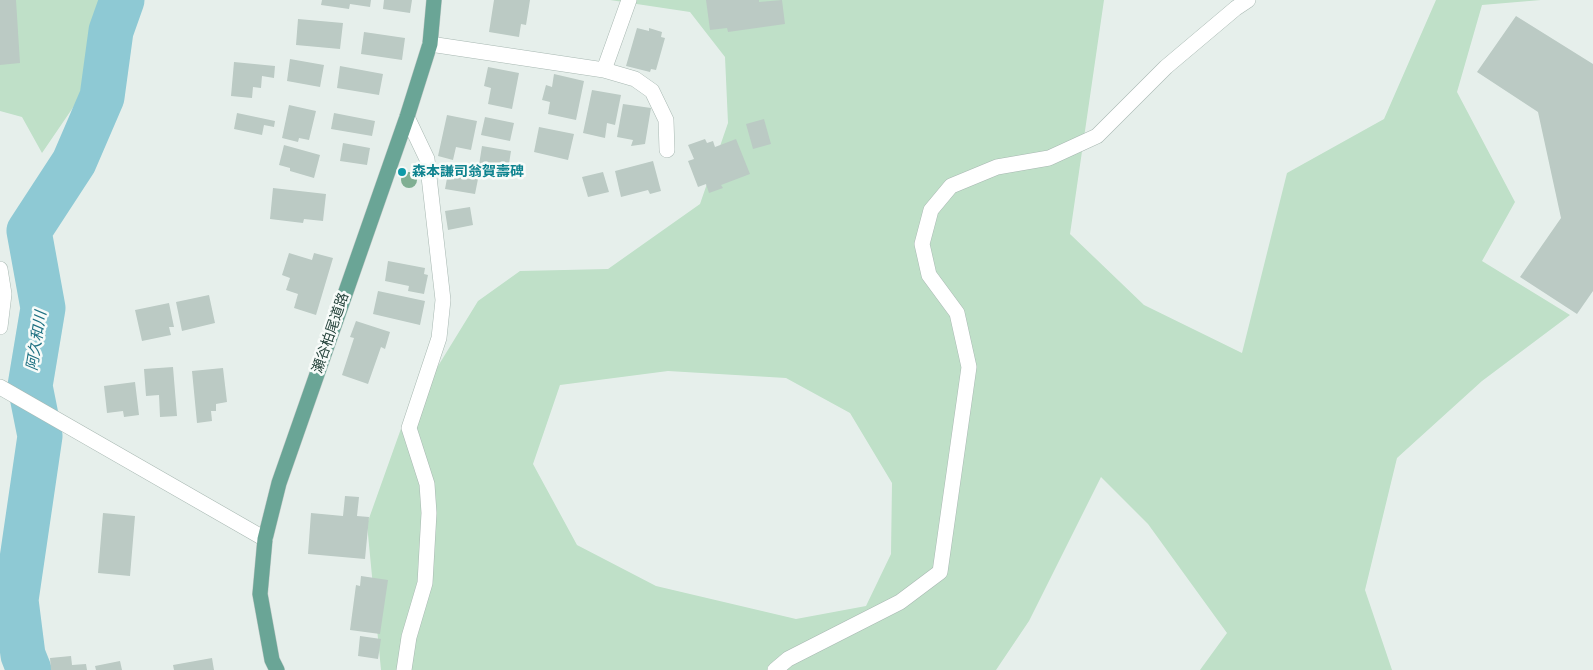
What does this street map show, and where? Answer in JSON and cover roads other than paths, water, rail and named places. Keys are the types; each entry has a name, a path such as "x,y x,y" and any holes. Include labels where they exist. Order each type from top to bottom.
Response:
{"main road":[{"name":"瀬谷柏尾道路","path":"277,670 272,660 260,594 265,539 279,483 407,116 430,44 434,0"}],"street":[{"path":"604,70 629,0"},
{"path":"775,670 788,659 900,602 940,572 969,367 957,313 929,275 922,244 931,210 951,186 997,167 1049,158 1097,136 1166,67 1248,0"},
{"path":"430,44 604,70 635,79 652,91 666,120 667,150"},
{"path":"404,670 408,636 425,583 429,513 427,484 410,428 439,338 443,300 427,159 407,116"},
{"path":"0,269 4,294 0,327"},
{"path":"5,390 265,539"}],"waterway":[{"name":"阿久和川","path":"29,670 23,655 16,600 40,436 30,386 43,308 29,231 74,162 102,97 111,31 122,0"}],"place":[{"name":"森本謙司翁賀壽碑","path":"402,172"}]}
